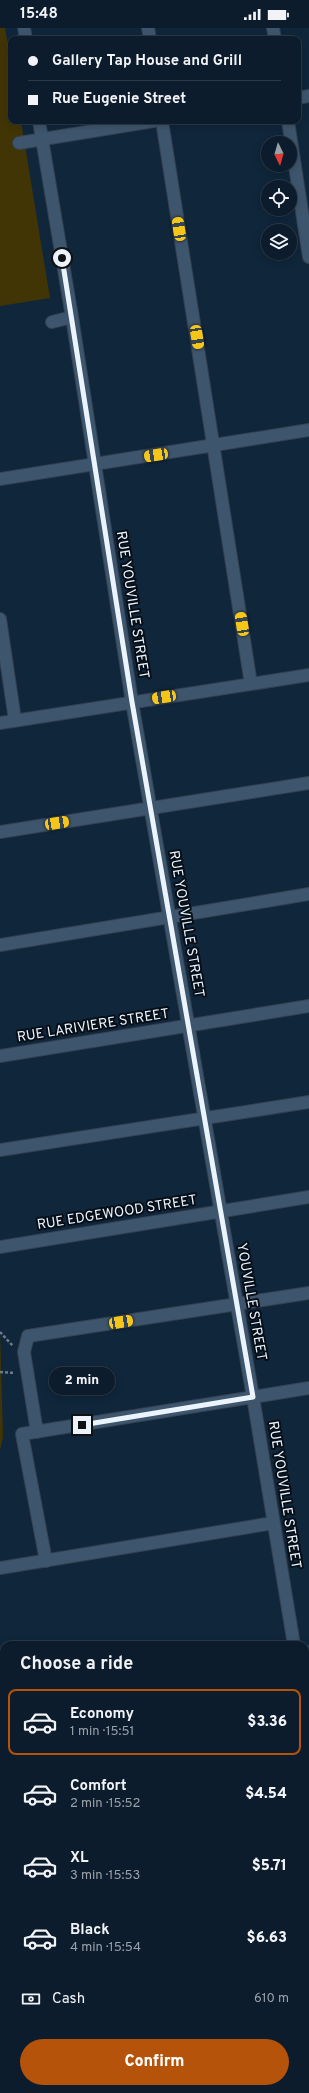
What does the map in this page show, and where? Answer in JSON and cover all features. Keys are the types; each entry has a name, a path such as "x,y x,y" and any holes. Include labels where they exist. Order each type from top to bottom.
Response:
{"street":[{"name":"RUE YOUVILLE STREET","path":"40,124 72,317 132,702 220,1212"},
{"path":"19,143 135,124"},
{"path":"162,124 251,684"},
{"path":"288,124 309,257"},
{"path":"52,322 72,317"},
{"path":"0,479 309,430"},
{"path":"0,619 16,720"},
{"path":"0,723 309,675"},
{"path":"0,832 309,784"},
{"path":"0,945 309,894"},
{"name":"RUE LARIVIERE STREET","path":"0,1056 309,1006"},
{"path":"0,1150 309,1102"},
{"name":"RUE EDGEWOOD STREET","path":"0,1248 309,1197"},
{"name":"YOUVILLE STREET","path":"220,1212 253,1397"},
{"path":"37,1432 24,1352 28,1336 309,1293"},
{"path":"46,1561 22,1434 309,1388"},
{"name":"RUE YOUVILLE STREET","path":"253,1397 293,1641"},
{"path":"0,1568 273,1522"}],"shaded area":[{"path":"0,28 5,28 8,45 8,124 21,124 50,298 0,306"},
{"path":"0,1331 3,1437 0,1450"}],"route":[{"path":"62,258 132,702 253,1397 82,1425"}]}
